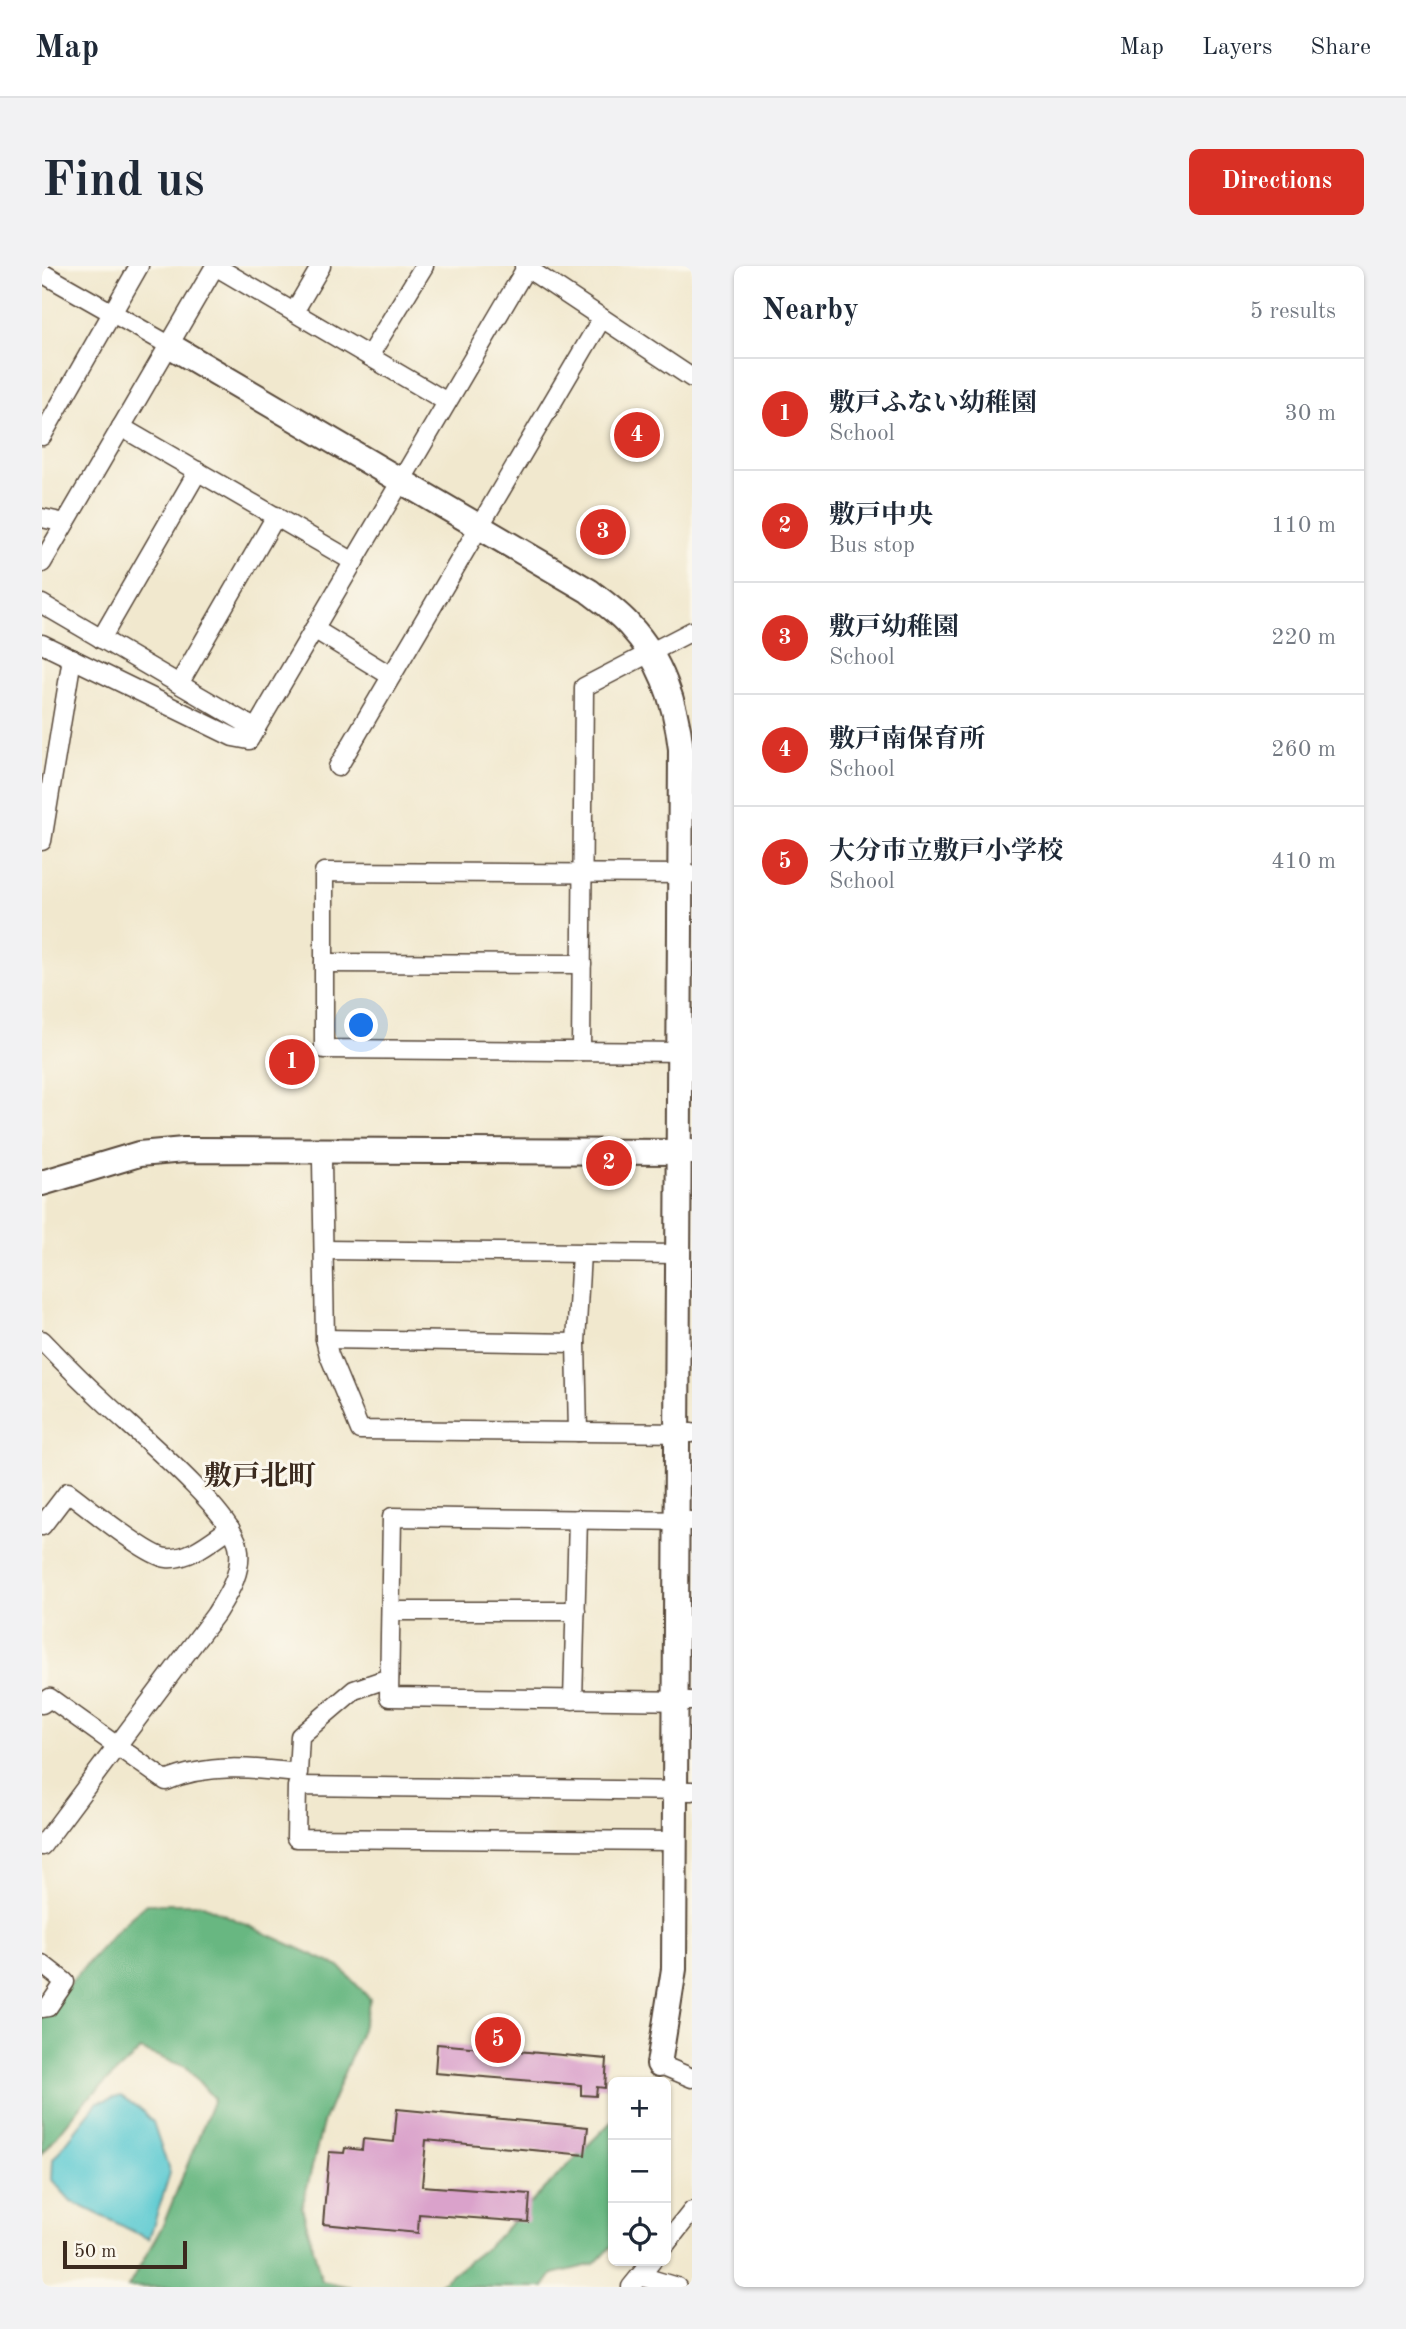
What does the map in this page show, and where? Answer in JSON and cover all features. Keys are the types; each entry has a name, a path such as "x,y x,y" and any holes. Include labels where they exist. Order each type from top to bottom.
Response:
{"street":[{"path":"42,436 139,266"},
{"path":"42,563 215,266 447,402"},
{"path":"294,312 321,266"},
{"path":"369,356 424,266"},
{"path":"42,644 233,737 249,740 525,267 692,378"},
{"path":"42,273 480,525 589,591 632,626 670,694 678,720 686,783 685,1152 678,1254 684,1433 683,1791 674,1841 683,1970 659,2064 692,2078"},
{"path":"338,767 602,318"},
{"path":"121,427 354,562"},
{"path":"102,639 198,471"},
{"path":"179,684 276,516"},
{"path":"42,517 65,523"},
{"path":"42,604 256,729"},
{"path":"314,629 391,676"},
{"path":"581,1051 584,687 692,631"},
{"path":"42,841 72,658"},
{"path":"685,1052 324,1049 324,872 686,874"},
{"path":"324,963 582,964"},
{"path":"42,1183 139,1154 184,1150 685,1152"},
{"path":"322,1161 325,1339 360,1430 684,1433"},
{"path":"325,1250 678,1254"},
{"path":"578,1432 576,1343 581,1253"},
{"path":"325,1339 576,1343"},
{"path":"42,1340 171,1464 230,1528 238,1547 238,1569 231,1590 118,1747 42,1846"},
{"path":"42,1526 68,1492 149,1551 165,1559 180,1557 197,1550 230,1528"},
{"path":"683,1701 389,1697 389,1678 392,1517 684,1521"},
{"path":"573,1700 578,1520"},
{"path":"391,1611 576,1611"},
{"path":"42,1704 50,1698 166,1781 188,1771 216,1769 257,1768 298,1773 300,1736 354,1690 389,1678"},
{"path":"674,1841 296,1838 297,1786 683,1791"},
{"path":"42,1964 65,1982 48,2007 42,2008"},
{"path":"671,2238 692,2211"},
{"path":"636,2282 648,2266"},
{"path":"636,2282 677,2287"}],"green space":[{"path":"146,1904 201,1904 340,1967 370,1999 361,2032 323,2123 302,2207 322,2281 351,2287 128,2287 163,2225 214,2099 186,2067 141,2050 84,2102 42,2154 42,2015 119,1928"},
{"path":"608,2125 608,2250 594,2264 553,2274 544,2287 435,2287 487,2247"}],"water":[{"path":"121,2096 153,2122 170,2173 149,2239 71,2201 52,2180 53,2159 98,2102"}],"building":[{"path":"437,2044 607,2059 605,2088 597,2087 596,2096 581,2095 581,2085 435,2073"},
{"path":"397,2109 588,2127 585,2155 426,2140 422,2186 530,2194 528,2222 419,2214 418,2233 323,2224 329,2152 344,2153 345,2148 362,2150 363,2139 394,2142"}],"place":[{"name":"敷戸南保育所","path":"637,435"},
{"name":"敷戸幼稚園","path":"603,532"},
{"name":"敷戸ふない幼稚園","path":"292,1062"},
{"name":"敷戸中央","path":"609,1163"},
{"name":"大分市立敷戸小学校","path":"498,2040"}],"district":[{"name":"敷戸北町","path":"260,1478"}]}
